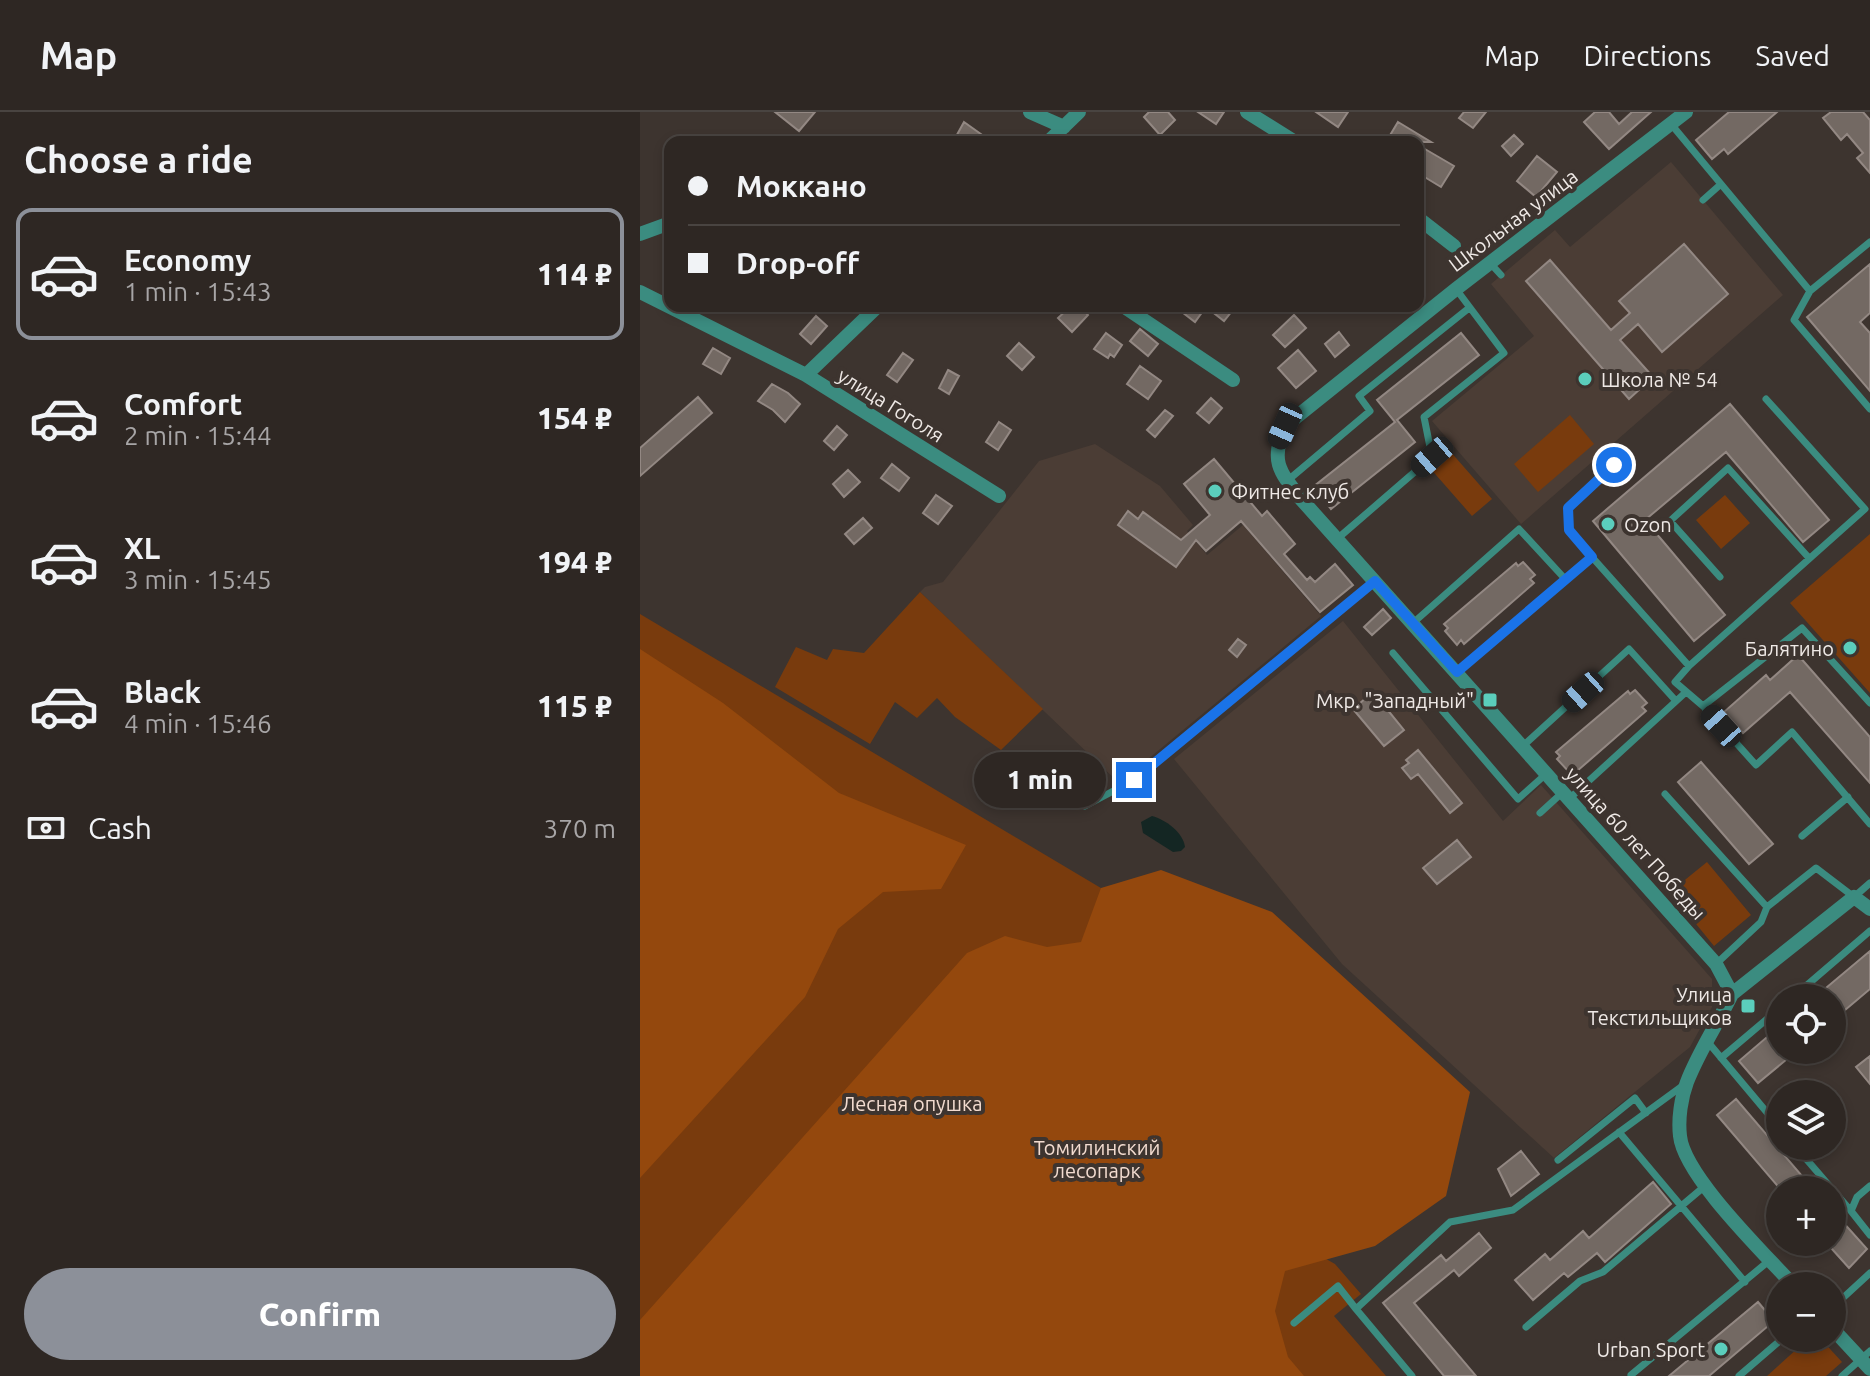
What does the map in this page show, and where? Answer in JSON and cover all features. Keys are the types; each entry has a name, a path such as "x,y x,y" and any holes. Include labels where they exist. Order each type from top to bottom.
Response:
{"street":[{"path":"1030,112 1064,127"},
{"path":"1054,136 1079,112"},
{"path":"1247,112 1285,136"},
{"name":"Школьная улица","path":"1279,465 1276,447 1285,426 1456,289 1686,112"},
{"path":"1424,223 1454,246"},
{"path":"640,234 664,225"},
{"path":"640,292 664,304"},
{"path":"680,312 806,375"},
{"name":"улица Гоголя","path":"872,312 806,375 999,496"},
{"path":"1132,312 1233,380"},
{"name":"улица 60 лет Победы","path":"1279,465 1287,481 1337,539 1716,964 1732,994"},
{"path":"1781,1272 1705,1185 1688,1160 1679,1137 1680,1111 1687,1083 1732,994 1854,897 1870,909"},
{"path":"1846,1341 1867,1360"}],"lane":[{"path":"1671,124 1810,291"},
{"path":"1703,200 1721,184"},
{"path":"1870,242 1810,291 1794,320 1870,409"},
{"path":"1490,263 1501,275"},
{"path":"1337,539 1432,457 1424,417 1504,353 1456,289"},
{"path":"1287,481 1370,411 1359,396 1469,308"},
{"path":"1766,399 1867,508 1689,666 1675,682 1703,706 1756,765 1792,732 1870,824"},
{"path":"1614,465 1568,508 1569,530 1689,666"},
{"path":"1720,577 1670,521 1728,468 1809,558"},
{"path":"1413,623 1519,529 1566,580"},
{"path":"1457,672 1592,557"},
{"path":"1085,806 1134,780 1375,581"},
{"path":"1703,706 1802,628 1870,703"},
{"path":"1523,746 1629,649 1676,701"},
{"path":"1393,653 1518,799 1547,774"},
{"path":"1540,813 1566,795 1686,692"},
{"path":"1665,794 1767,907"},
{"path":"1802,836 1848,797"},
{"path":"1716,964 1761,922 1767,907 1816,868 1854,897 1870,883"},
{"path":"1808,984 1870,931"},
{"path":"1721,1058 1766,1020"},
{"path":"1707,1041 1766,1111"},
{"path":"1356,1309 1450,1222 1513,1210 1687,1083"},
{"path":"1558,1160 1635,1098 1646,1113"},
{"path":"1619,1132 1745,1282"},
{"path":"1807,1160 1870,1235"},
{"path":"1526,1327 1580,1281 1603,1272 1705,1185"},
{"path":"1851,1211 1857,1197 1870,1186"},
{"path":"1631,1375 1770,1260"},
{"path":"1846,1295 1870,1273"},
{"path":"1294,1323 1338,1286 1412,1376"},
{"path":"1739,1376 1767,1352"},
{"path":"1842,1376 1867,1360"}],"shaded area":[{"name":"Школа № 54","path":"1671,162 1783,295 1521,524 1432,421 1534,336 1491,284 1555,230 1570,247"},
{"path":"1095,444 1160,486 1193,525 1187,531 1207,555 1243,525 1321,616 1119,783 920,592 925,587 943,582 1039,461"},
{"path":"1343,621 1503,821 1541,785 1712,979 1712,1007 1690,1047 1554,1158 1342,964 1174,759"}],"green space":[{"path":"1570,415 1594,444 1538,492 1514,464"},
{"path":"1449,450 1492,499 1472,516 1429,467"},
{"path":"1725,495 1750,523 1721,549 1696,520"},
{"name":"Балятино","path":"1870,534 1870,693 1790,603"},
{"path":"920,592 1043,709 1001,750 955,717 937,698 917,718 895,702 870,744 775,687 796,647 827,660 833,649 864,653"},
{"name":"Лесная опушка","path":"640,614 1111,894 1257,1220 1335,1264 1361,1294 1334,1316 1386,1376 640,1376"},
{"path":"640,649 723,703 839,793 966,845 941,889 883,892 838,929 805,997 640,1178"},
{"path":"1707,862 1751,915 1714,946 1670,892"},
{"name":"Томилинский лесопарк","path":"1161,870 1272,912 1470,1092 1446,1196 1375,1246 1285,1271 1275,1311 1288,1357 1304,1376 640,1376 640,1320 967,953 1005,936 1047,947 1081,942 1101,888"},
{"path":"1794,1352 1833,1352 1842,1362 1826,1376 1767,1376"}],"water":[{"path":"1152,816 1163,820 1177,832 1184,842 1185,847 1181,851 1173,852 1143,833 1141,822"}],"building":[{"path":"775,112 815,112 799,131"},
{"path":"1149,112 1168,112 1175,120 1160,135 1144,117"},
{"path":"1198,112 1224,112 1216,124"},
{"path":"1316,112 1348,112 1338,127"},
{"path":"1464,112 1486,112 1473,128 1459,118"},
{"path":"1595,112 1609,112 1619,124 1632,112 1651,112 1609,149 1584,122"},
{"path":"1729,112 1777,112 1728,154 1724,149 1712,159 1696,140"},
{"path":"1831,112 1863,112 1870,120 1870,173 1857,158 1863,153 1847,134 1841,140 1823,118"},
{"path":"964,122 984,136 956,136"},
{"path":"1398,122 1421,136 1390,136"},
{"path":"1514,135 1523,144 1511,156 1502,146"},
{"path":"1424,148 1454,166 1441,187 1424,177"},
{"path":"1537,156 1557,172 1536,197 1517,181"},
{"path":"1684,244 1728,294 1662,352 1638,324 1620,340 1653,377 1629,399 1526,281 1550,260 1611,330 1630,313 1619,301"},
{"path":"1870,264 1870,313 1860,322 1870,333 1870,391 1807,317"},
{"path":"1064,312 1085,312 1088,315 1072,332 1058,318"},
{"path":"1182,312 1202,312 1195,322"},
{"path":"1212,312 1231,312 1224,321"},
{"path":"1294,315 1306,328 1285,347 1273,335"},
{"path":"816,316 827,326 811,344 800,334"},
{"path":"1140,329 1158,344 1148,356 1130,341"},
{"path":"1339,332 1349,345 1335,357 1325,344"},
{"path":"1106,333 1122,345 1114,357 1110,354 1108,358 1094,349"},
{"path":"1461,333 1479,355 1397,420 1415,442 1331,509 1313,487 1395,422 1377,400"},
{"path":"1019,343 1034,357 1022,370 1007,356"},
{"path":"713,348 730,358 721,374 703,364"},
{"path":"1298,350 1316,371 1296,388 1278,368"},
{"path":"903,353 913,360 897,382 887,375"},
{"path":"1140,366 1161,381 1148,399 1127,384"},
{"path":"948,370 959,376 949,394 939,388"},
{"path":"772,384 800,404 785,422 758,401"},
{"path":"698,397 712,413 640,476 640,448"},
{"path":"1211,398 1222,408 1209,423 1197,413"},
{"path":"1730,404 1829,520 1803,542 1726,452 1645,520 1725,615 1694,641 1593,521"},
{"path":"1165,410 1173,416 1155,437 1147,430"},
{"path":"999,422 1011,430 998,450 986,442"},
{"path":"837,426 847,435 834,450 824,441"},
{"path":"1214,459 1262,516 1267,511 1295,544 1284,554 1307,580 1310,577 1315,582 1335,564 1353,585 1320,612 1241,521 1206,551 1196,540 1176,567 1118,525 1128,511 1138,519 1143,512 1181,540 1210,515 1184,484"},
{"path":"892,464 909,478 899,491 881,478"},
{"path":"848,470 860,482 844,497 833,484"},
{"path":"936,495 952,506 938,524 923,513"},
{"path":"863,518 872,528 854,544 845,534"},
{"path":"1523,562 1535,575 1530,579 1534,583 1464,644 1461,640 1457,645 1445,631 1448,628 1444,624 1516,563 1518,566"},
{"path":"1383,609 1391,618 1372,635 1364,627"},
{"path":"1238,639 1246,645 1237,657 1229,650"},
{"path":"1798,655 1870,737 1870,783 1790,692 1743,733 1724,712 1766,675 1770,680"},
{"path":"1635,690 1647,703 1642,707 1646,711 1576,772 1573,769 1569,772 1557,759 1560,756 1556,752 1628,691 1630,694"},
{"path":"1373,692 1404,730 1384,746 1353,709"},
{"path":"1418,750 1462,803 1450,813 1418,774 1411,779 1402,768"},
{"path":"1701,762 1773,844 1749,864 1678,782"},
{"path":"1457,840 1471,857 1437,884 1423,868"},
{"path":"1870,951 1870,989 1846,1009 1846,984 1831,984"},
{"path":"1766,1038 1766,1064 1781,1064 1758,1083 1739,1061"},
{"path":"1870,1056 1870,1084 1856,1067"},
{"path":"1736,1099 1766,1134 1766,1160 1788,1160 1802,1176 1769,1176 1717,1115"},
{"path":"1521,1151 1539,1174 1511,1196 1498,1169"},
{"path":"1653,1182 1671,1204 1605,1262 1597,1253 1568,1277 1564,1273 1533,1300 1515,1280 1545,1254 1550,1260 1583,1231 1589,1238"},
{"path":"1846,1226 1867,1249 1849,1268 1838,1256 1846,1256"},
{"path":"1479,1233 1491,1248 1459,1276 1454,1270 1414,1303 1476,1376 1444,1376 1383,1303 1441,1255 1446,1261"},
{"path":"1758,1302 1766,1312 1766,1328 1709,1376 1669,1376"}],"place":[{"name":"Школа № 54","path":"1585,379"},
{"name":"Фитнес клуб","path":"1215,491"},
{"name":"Ozon","path":"1608,524"},
{"name":"Балятино","path":"1850,648"},
{"name":"Мкр. \"Западный\"","path":"1490,700"},
{"name":"Улица Текстильщиков","path":"1748,1006"},
{"name":"Urban Sport","path":"1721,1349"}],"route":[{"path":"1134,780 1375,581 1457,672 1592,557 1569,530 1568,508 1614,465"}]}
